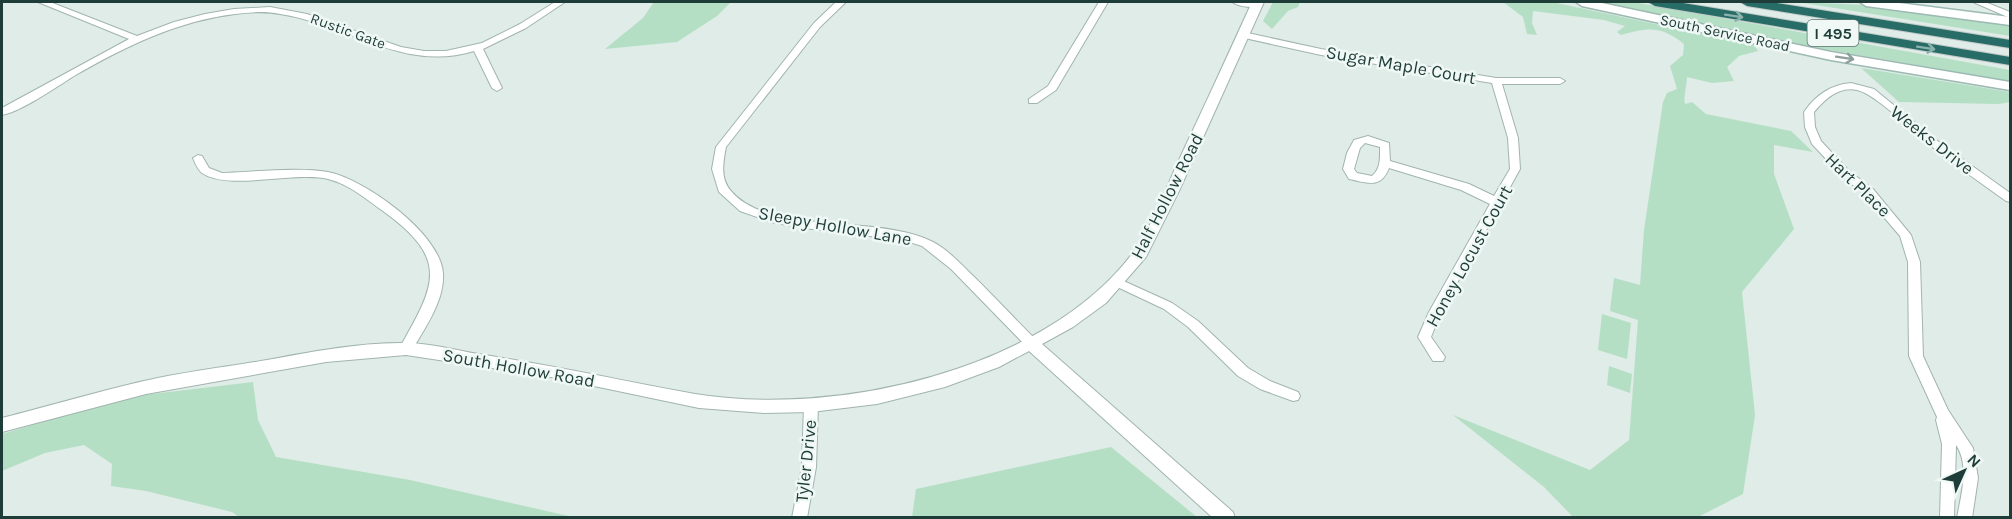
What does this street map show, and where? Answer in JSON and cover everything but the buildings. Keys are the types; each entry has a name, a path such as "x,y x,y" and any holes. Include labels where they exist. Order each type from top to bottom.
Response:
{"highway":[{"name":"I 495","path":"1655,2 2010,62"},
{"name":"I 495","path":"1748,2 1964,38 2010,43"}],"main road":[{"name":"South Service Road","path":"1582,2 1831,56 2010,86"},
{"path":"1866,2 2010,21"}],"street":[{"path":"43,2 137,39"},
{"name":"Rustic Gate","path":"2,112 137,39 194,19 253,5 300,14 399,50 434,54 478,49 505,38 560,2"},
{"name":"Sleepy Hollow Lane","path":"841,2 817,25 722,147 716,168 719,183 725,195 735,204 766,218 902,235 926,243 948,258 1032,343"},
{"path":"1033,101 1052,88 1103,2"},
{"path":"1237,2 1257,3"},
{"path":"1978,2 2010,15"},
{"name":"Half Hollow Road","path":"1032,343 1067,323 1100,299 1141,254 1198,136 1257,3"},
{"name":"Sugar Maple Court","path":"1244,35 1342,56 1496,81 1560,81"},
{"path":"478,49 497,88"},
{"name":"Honey Locust Court","path":"1438,357 1424,337 1435,312 1496,202 1508,187 1515,169 1516,156 1496,81"},
{"name":"Weeks Drive","path":"1853,85 1870,91 1936,145 2010,198"},
{"name":"Hart Place","path":"1853,85 1836,87 1823,94 1809,112 1810,127 1816,142 1828,157 1869,192 1905,235 1914,262 1916,356 1942,413 1966,448 1971,478 1964,518"},
{"path":"198,158 205,170 221,177 316,174 341,179 351,183 415,232 429,246 438,273 429,306 406,349"},
{"path":"1385,163 1465,187 1496,202"},
{"path":"1117,282 1168,306 1193,324 1243,372 1265,386 1293,396"},
{"path":"1032,343 1226,518"},
{"name":"South Hollow Road","path":"2,424 146,387 326,356 406,349 550,371 699,401 764,406 811,405 877,397 939,382 993,363 1032,343"},
{"name":"Tyler Drive","path":"799,518 809,467 811,405"},
{"name":"Hart Place","path":"1942,413 1948,444 1947,518"}],"green space":[{"path":"654,2 731,2 717,16 677,42 605,49 643,18"},
{"path":"1273,2 1300,2 1298,7 1288,11 1272,29 1263,21"},
{"path":"1503,2 1552,2 1754,45 1758,51 1739,56 1727,67 1734,81 1712,83 1687,77 1685,104 1692,102 1706,114 1791,131 1813,152 1774,145 1774,174 1794,229 1742,292 1755,415 1743,494 1698,517 1573,517 1544,487 1453,415 1590,470 1629,440 1638,320 1610,311 1614,278 1640,285 1644,230 1663,102 1667,93 1677,89 1670,66 1683,55 1684,44 1668,34 1647,30 1621,35 1617,32 1625,26 1604,20 1533,11 1532,23 1537,35 1527,34 1523,17"},
{"path":"1595,2 1633,2 2010,70 2010,81 1806,46"},
{"path":"1797,2 1867,5 2010,25 2010,36"},
{"path":"1861,68 2010,92 2010,102 1999,104 1899,102"},
{"path":"1602,314 1631,323 1627,359 1598,350"},
{"path":"1609,366 1632,374 1630,393 1607,385"},
{"path":"253,382 258,420 276,457 410,480 573,517 239,517 232,512 146,491 111,486 112,464 84,445 45,453 2,471 2,434 126,397"},
{"path":"1111,447 1197,517 912,517 916,489"}]}
